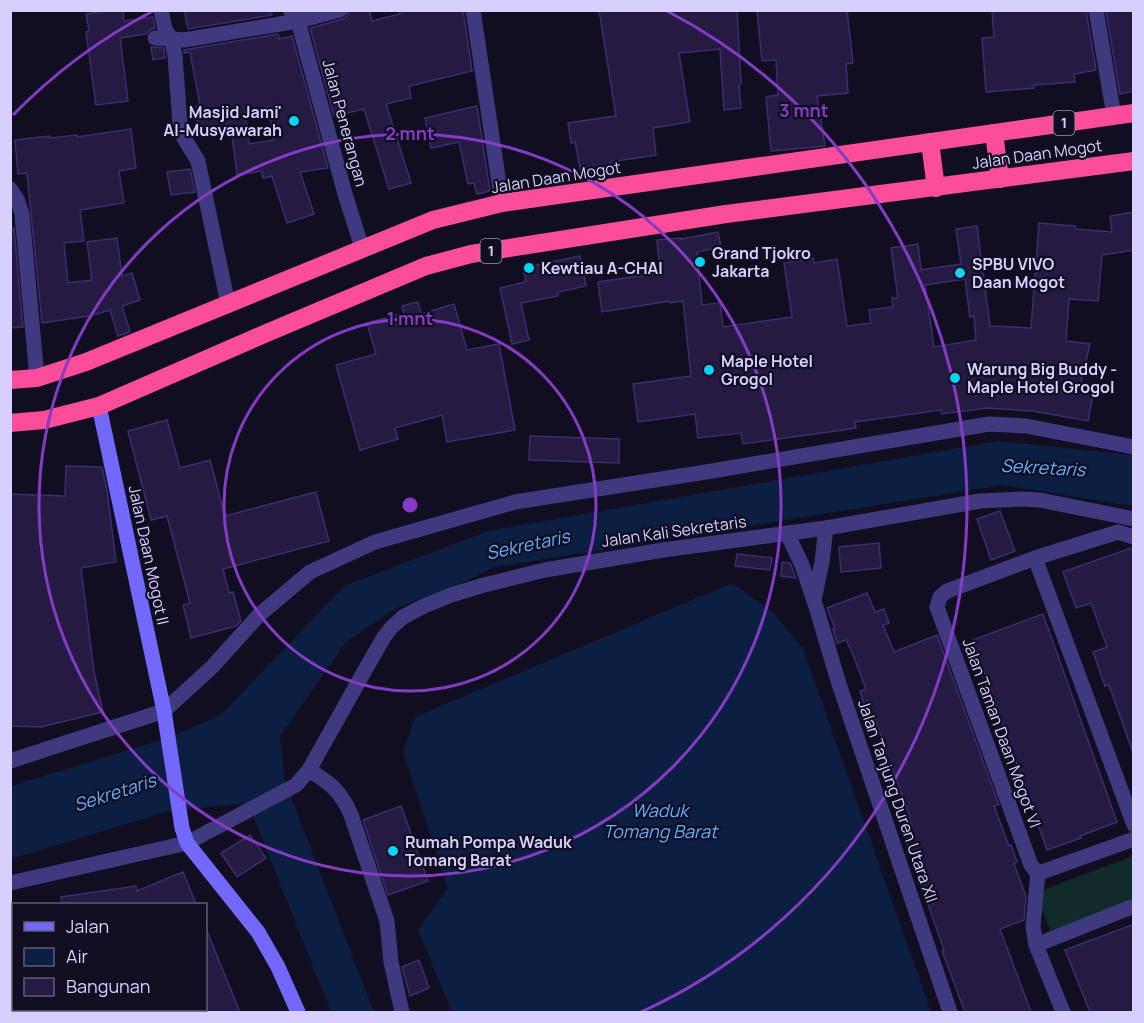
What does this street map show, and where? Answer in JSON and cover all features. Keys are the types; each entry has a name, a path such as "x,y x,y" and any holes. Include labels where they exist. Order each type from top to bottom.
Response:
{"highway":[{"name":"Jalan Daan Mogot","path":"10,380 37,378 86,362 432,220 502,203 1134,113"},
{"path":"994,133 1000,179"},
{"path":"930,142 936,188"},
{"name":"Jalan Daan Mogot","path":"10,423 44,420 99,406 316,312 426,266 448,260 493,250 726,214 1134,161"}],"street":[{"path":"162,10 165,29 172,40 175,56 180,124 184,138 198,160 228,304"},
{"path":"155,38 184,40 294,16 340,10"},
{"path":"473,10 502,203"},
{"path":"1096,10 1114,116"},
{"name":"Jalan Penerangan","path":"294,16 362,248"},
{"path":"10,189 17,199 22,214 37,378"},
{"name":"Jalan Daan Mogot II","path":"99,406 166,719 182,828 187,843"},
{"path":"10,761 166,719 260,615 310,572 375,542 515,502 989,424 1026,426 1134,447"},
{"name":"Jalan Kali Sekretaris","path":"10,883 187,843 296,785 309,770 384,637 403,616 440,599 545,570 663,550 826,528 997,499 1040,500 1134,519"},
{"name":"Jalan Tanjung Duren Utara XII","path":"814,600 826,528"},
{"path":"1134,537 1118,532 1035,558 1134,825"},
{"name":"Jalan Tanjung Duren Utara XII","path":"787,533 802,565 814,600 839,684 950,1012"},
{"name":"Jalan Taman Daan Mogot VI","path":"1035,558 947,591 940,597 937,607 1031,865 1036,870"},
{"path":"309,770 340,793 351,815 387,921 391,962 402,1012"},
{"path":"1063,1012 1036,945 1033,927 1036,870 1042,872 1134,839"},
{"path":"187,843 258,932 278,967 298,1012"},
{"path":"1036,945 1134,906"}],"green space":[{"path":"1133,856 1133,906 1052,935 1038,899 1045,889"}],"water":[{"name":"Sekretaris","path":"998,441 1133,455 1133,506 1002,485 495,567 460,584 393,610 346,642 280,736 285,782 374,1012 331,1012 248,803 169,811 11,859 11,786 168,738 221,715 344,586 488,531"},
{"name":"Waduk Tomang Barat","path":"732,583 773,612 803,649 931,1012 452,1012 418,930 448,888 403,752 415,717"}],"building":[{"path":"123,10 124,21 153,17 155,28 146,34 120,38 128,101 96,105 86,32 89,31 86,14"},
{"path":"184,10 271,10 272,15 188,29"},
{"path":"349,10 369,10 372,21 400,14 399,10 463,10 472,71 409,86 411,98 386,104 411,183 389,189 364,109 334,116 310,28 343,19"},
{"path":"599,10 737,10 741,108 724,110 720,49 679,53 690,122 653,128 656,155 610,162 612,173 582,178 575,142 571,143 568,123 616,116"},
{"path":"757,10 847,10 853,63 846,64 848,93 817,96 825,146 771,151 766,97 778,95 776,60 762,61"},
{"path":"992,10 1086,10 1096,70 1074,74 1075,82 986,92 982,38 994,37"},
{"path":"1134,10 1134,91 1120,94 1106,11"},
{"path":"278,34 279,39 292,36 328,168 300,172 314,214 287,223 272,176 263,178 262,171 237,175 231,128 199,132 196,106 200,105 190,52 184,53 184,50","holes":["269,107 273,140 249,144 245,111"]},
{"path":"151,47 164,48 165,58 153,60"},
{"path":"477,106 490,191 477,194 474,183 468,184 459,142 431,148 425,118"},
{"path":"131,129 136,168 119,171 124,203 80,210 84,241 64,243 68,283 92,280 87,242 117,238 122,276 132,273 140,300 122,306 130,332 118,336 110,310 89,316 42,323 27,173 18,174 15,140 50,136 50,138 77,135 77,137"},
{"path":"190,169 195,192 171,195 167,172"},
{"path":"1134,212 1134,250 1102,255 1098,301 1069,299 1066,341 1090,344 1080,387 1094,390 1088,421 1033,411 987,408 942,414 941,410 855,422 856,428 743,444 741,433 698,438 695,414 638,422 633,384 691,376 683,301 602,312 598,282 660,273 657,240 681,239 718,232 721,247 697,252 702,305 720,303 723,327 792,317 784,263 813,258 814,263 837,259 847,326 871,323 869,310 893,307 892,298 898,298 891,248 918,244 921,270 961,264 956,229 977,226 990,326 1031,328 1039,223 1112,232 1110,216","holes":["965,279 970,317 974,316 976,340 934,347 925,285"]},
{"path":"14,228 23,327 10,328 10,229"},
{"path":"580,256 586,286 558,292 558,296 521,303 529,340 512,344 500,288 526,282 523,268"},
{"path":"418,302 421,314 454,304 467,350 499,344 515,430 447,442 442,415 395,428 398,439 360,450 336,365 376,354 367,323 404,313 402,306"},
{"path":"167,420 180,468 210,460 225,516 316,492 329,541 223,569 229,593 233,592 241,621 236,626 191,638 183,605 190,603 167,516 151,520 128,431"},
{"path":"530,436 619,439 619,463 529,460"},
{"path":"66,466 102,467 107,490 116,562 81,568 94,672 103,712 41,727 10,726 10,494 65,496"},
{"path":"1000,511 1015,551 991,560 977,519"},
{"path":"879,543 881,568 841,572 839,547"},
{"path":"1134,547 1134,749 1132,750 1109,685 1105,686 1093,652 1107,647 1091,603 1076,608 1063,572"},
{"path":"737,554 772,558 770,570 735,566"},
{"path":"782,562 790,563 796,578 781,576"},
{"path":"867,593 875,612 884,609 889,623 883,625 894,652 937,635 999,805 994,806 1009,846 1011,845 1017,862 1014,864 1026,896 1024,920 1000,929 1031,1012 965,1012 902,830 912,826 910,817 892,767 885,770 878,753 886,750 874,716 868,718 864,707 860,691 866,689 852,652 846,640 837,643 833,629 835,629 827,608"},
{"path":"1043,614 1117,822 1047,850 973,640"},
{"name":"Rumah Pompa Waduk Tomang Barat","path":"401,806 428,881 388,895 363,820"},
{"path":"250,835 266,858 237,877 221,853"},
{"path":"183,872 196,903 62,903 61,897 136,886 137,891"},
{"path":"1134,924 1134,1012 1090,1012 1065,950"},
{"path":"207,931 240,1012 207,1011"},
{"path":"419,960 429,988 410,996 402,967"}],"place":[{"name":"Masjid Jami' Al-Musyawarah","path":"294,121"},
{"name":"Grand Tjokro Jakarta","path":"700,262"},
{"name":"Kewtiau A-CHAI","path":"529,268"},
{"name":"SPBU VIVO Daan Mogot","path":"960,273"},
{"name":"Maple Hotel Grogol","path":"709,370"},
{"name":"Warung Big Buddy - Maple Hotel Grogol","path":"955,378"},
{"name":"Rumah Pompa Waduk Tomang Barat","path":"393,851"}]}
